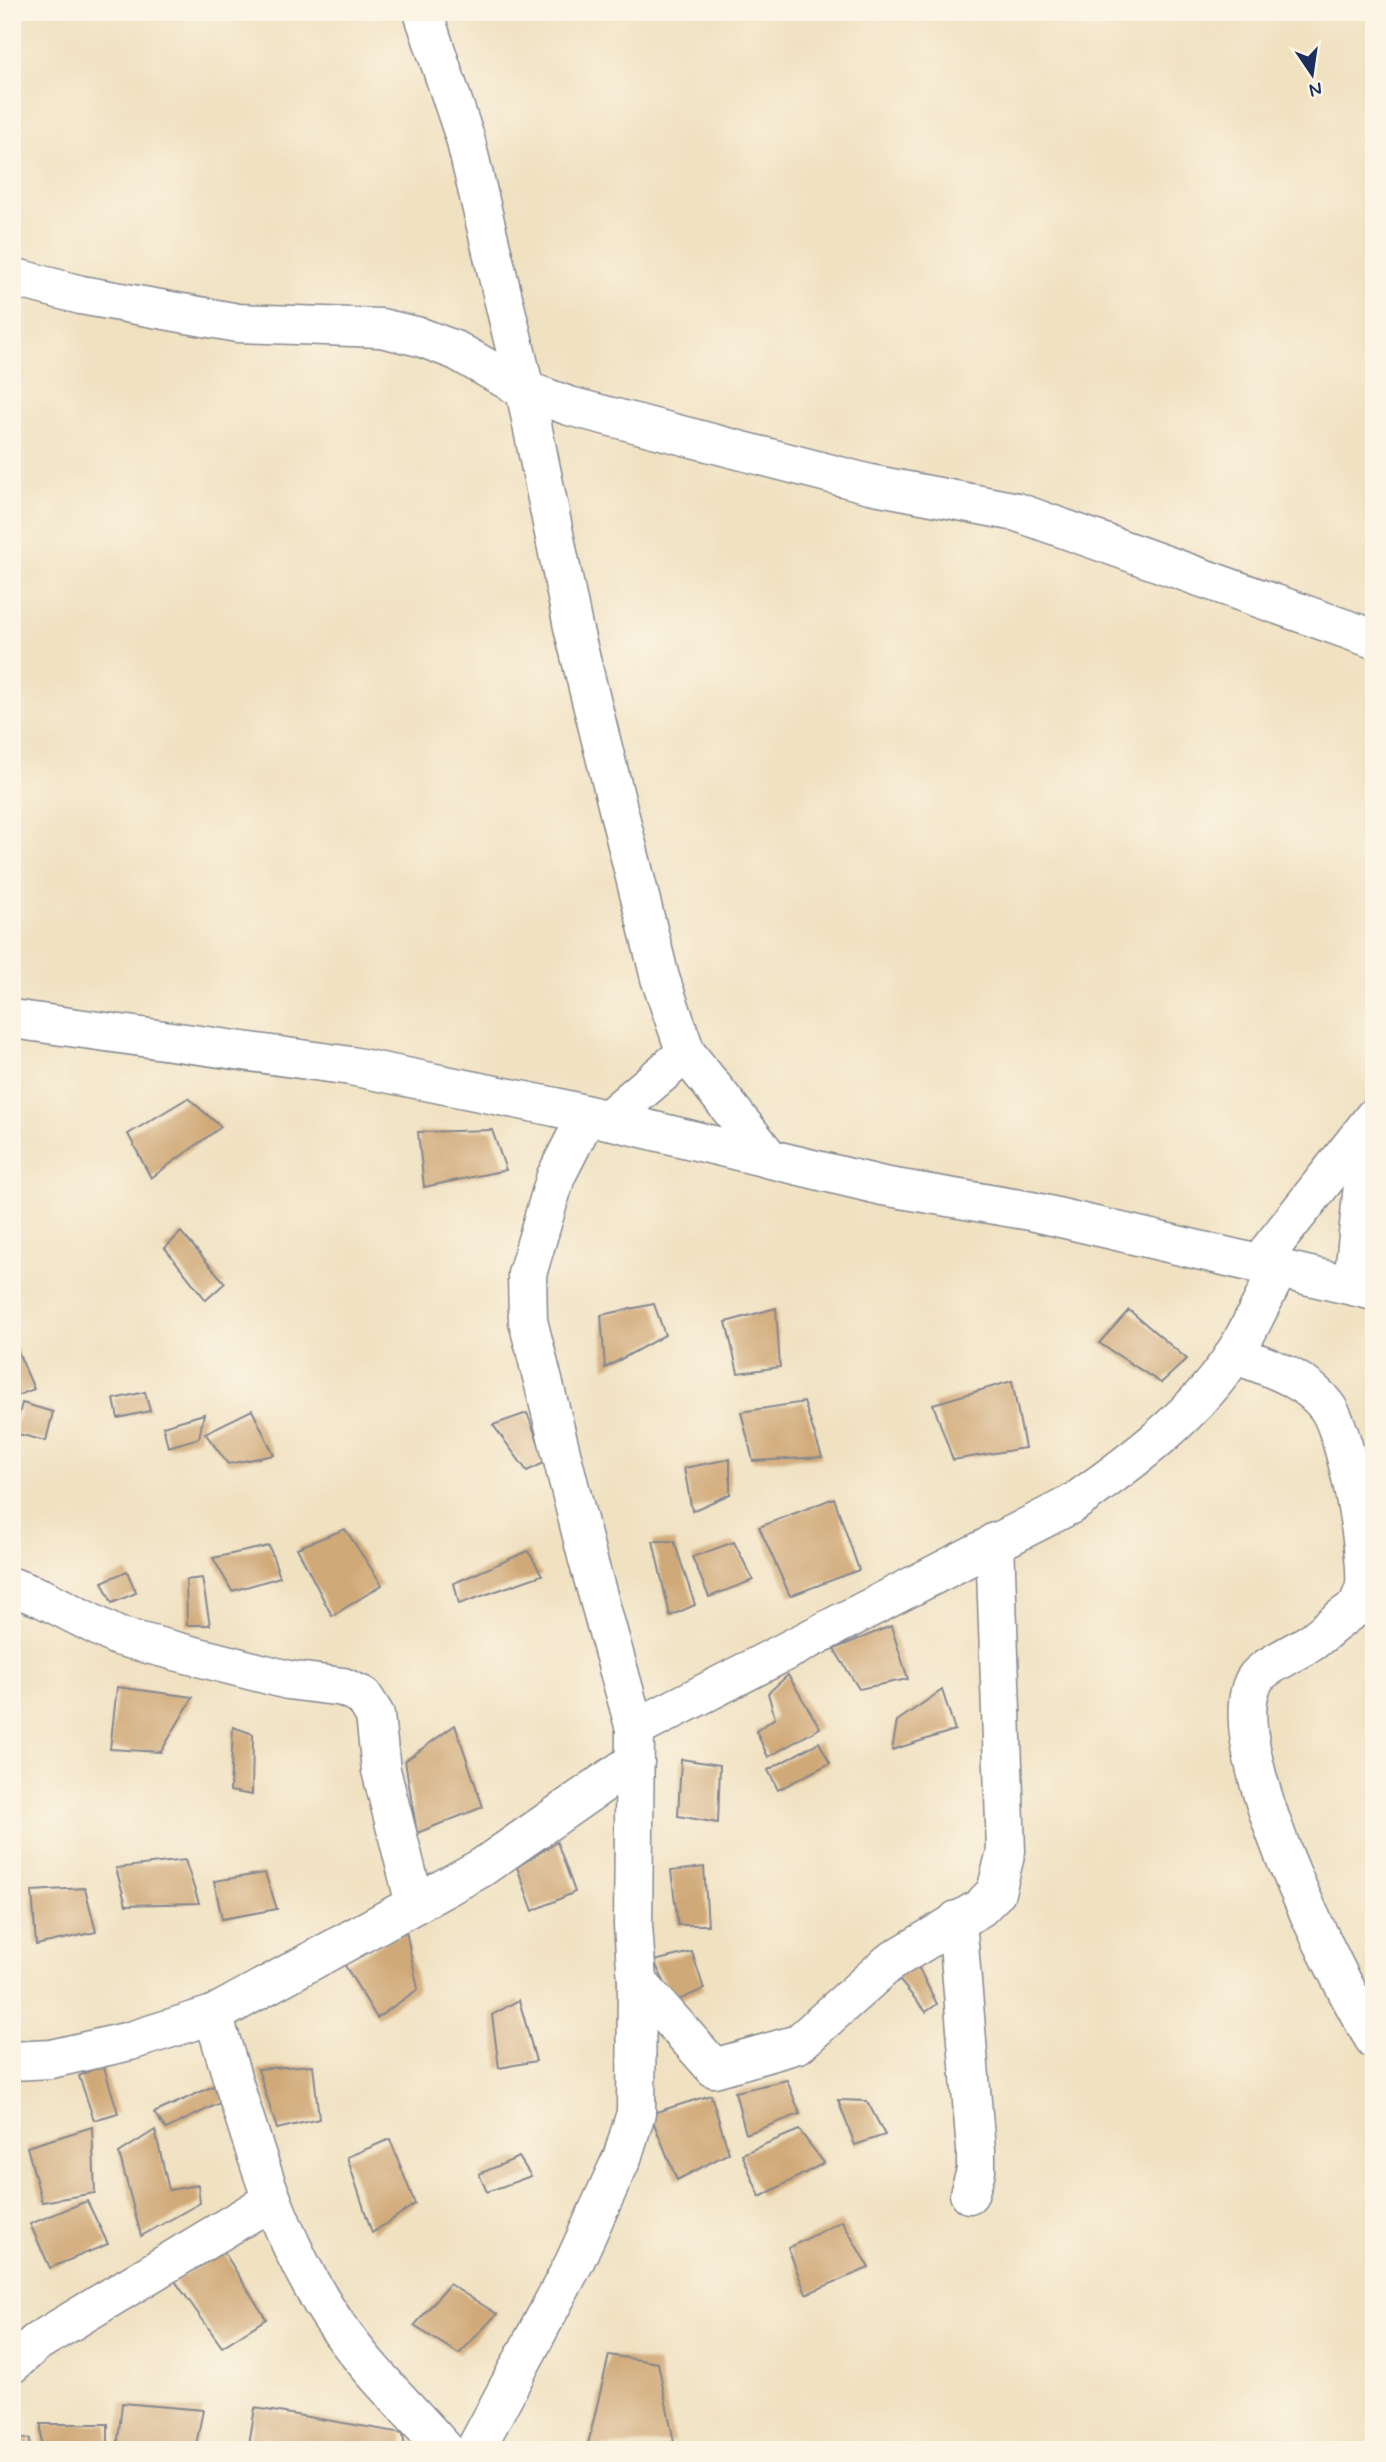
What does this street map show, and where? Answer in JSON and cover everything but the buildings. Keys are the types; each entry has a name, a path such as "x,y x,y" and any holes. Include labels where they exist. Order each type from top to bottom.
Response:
{"street":[{"path":"423,12 465,138 525,390 573,627 660,978 686,1053 769,1159"},
{"path":"12,277 81,295 238,323 381,328 420,337 457,351 525,390 569,406 870,484 1017,512 1374,639"},
{"path":"12,1019 351,1066 597,1117 883,1186 1031,1211 1364,1288 1371,1120"},
{"path":"475,2450 574,2263 622,2158 636,2113 637,1981 633,1926 635,1745 528,1321 527,1274 556,1176 597,1117 686,1053"},
{"path":"12,2061 51,2059 91,2050 213,2015 481,1868 635,1745 995,1542 1072,1504 1134,1460 1183,1416 1234,1354 1270,1265 1371,1120"},
{"path":"1234,1354 1301,1381 1326,1406 1339,1429 1365,1561 1366,1603 1293,1655 1255,1678 1248,1702 1253,1764 1275,1839 1354,2008 1374,2039"},
{"path":"637,1981 714,2068 798,2044 890,1962 980,1908 996,1892 1006,1851 995,1542"},
{"path":"12,1587 42,1598 117,1636 288,1680 343,1687 363,1696 375,1715 381,1770 415,1904"},
{"path":"957,1920 976,2150 976,2171 969,2194"},
{"path":"213,2015 272,2200 313,2287 340,2330 445,2450"},
{"path":"12,2364 37,2342 272,2200"}]}
